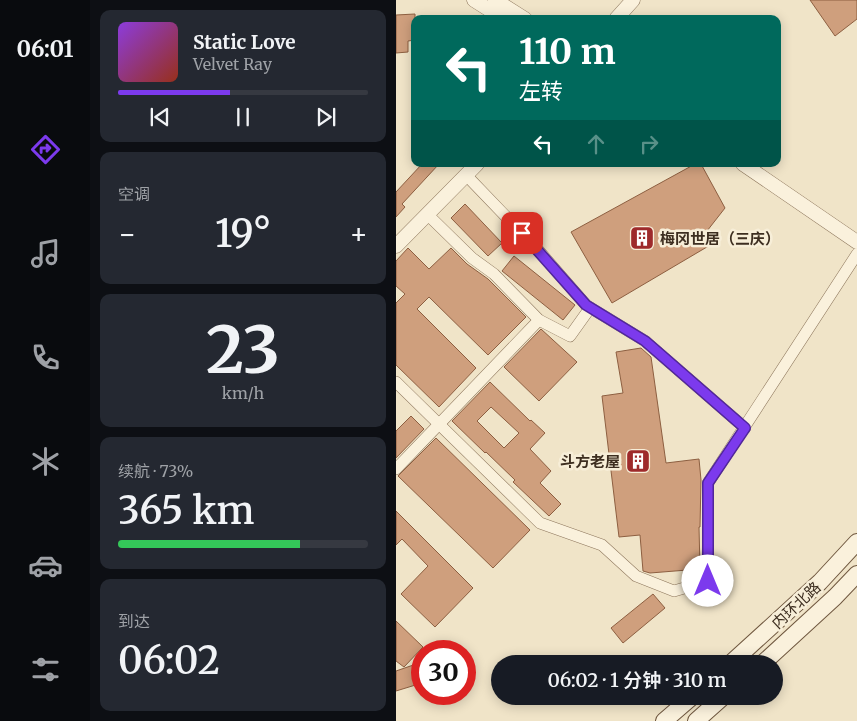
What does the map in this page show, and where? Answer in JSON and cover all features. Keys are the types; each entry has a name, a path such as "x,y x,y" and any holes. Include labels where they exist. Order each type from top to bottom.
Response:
{"main road":[{"name":"内环北路","path":"740,655 820,582 857,542"},
{"name":"内环北路","path":"772,655 835,597 857,574"},
{"path":"664,721 683,705"},
{"path":"696,721 714,705"}],"street":[{"path":"474,0 498,15"},
{"path":"495,0 519,15"},
{"path":"620,15 633,0"},
{"path":"396,246 474,167"},
{"path":"747,167 857,242"},
{"path":"466,175 538,250 586,305 645,341 745,428"},
{"path":"427,214 472,258 494,274 539,320 570,336 590,308"},
{"path":"396,382 540,524 602,545 636,576 674,591 708,581 708,483 857,254"},
{"path":"396,469 539,320"}],"building":[{"path":"810,0 857,0 857,19 835,36"},
{"path":"415,14 411,15 411,41 408,41 408,52 396,53 396,15"},
{"path":"419,167 436,167 402,204 405,207 396,217 396,192"},
{"name":"梅冈世居（三庆）","path":"690,167 703,167 725,208 707,231 712,244 612,303 571,232"},
{"path":"465,204 502,243 488,256 451,218"},
{"path":"408,248 429,269 451,248 467,264 488,279 526,317 488,355 429,297 417,309 476,368 439,407 396,365 396,303 405,294 396,286 396,261"},
{"path":"514,256 575,305 563,320 502,271"},
{"path":"541,329 577,362 539,401 504,367"},
{"name":"斗方老屋","path":"641,348 651,357 666,463 699,459 701,480 700,569 650,573 643,571 640,535 619,537 602,396 623,393 616,352"},
{"path":"490,382 545,433 530,449 551,471 540,483 561,504 549,516 513,482 515,480 452,421","holes":["491,407 519,433 504,448 477,421"]},
{"path":"411,416 424,429 396,458 396,431"},
{"path":"436,438 530,530 493,568 398,476"},
{"path":"396,511 473,588 435,627 401,594 428,566 402,539 396,545"},
{"path":"653,594 665,608 623,643 611,628"},
{"path":"396,621 416,640 411,640 411,660 404,667 396,661"},
{"path":"411,666 411,686 396,691 396,671"}],"place":[{"name":"梅冈世居（三庆）","path":"642,238"},
{"name":"斗方老屋","path":"638,461"}],"route":[{"path":"522,233 586,305 645,341 745,428 708,483 708,581"}]}
